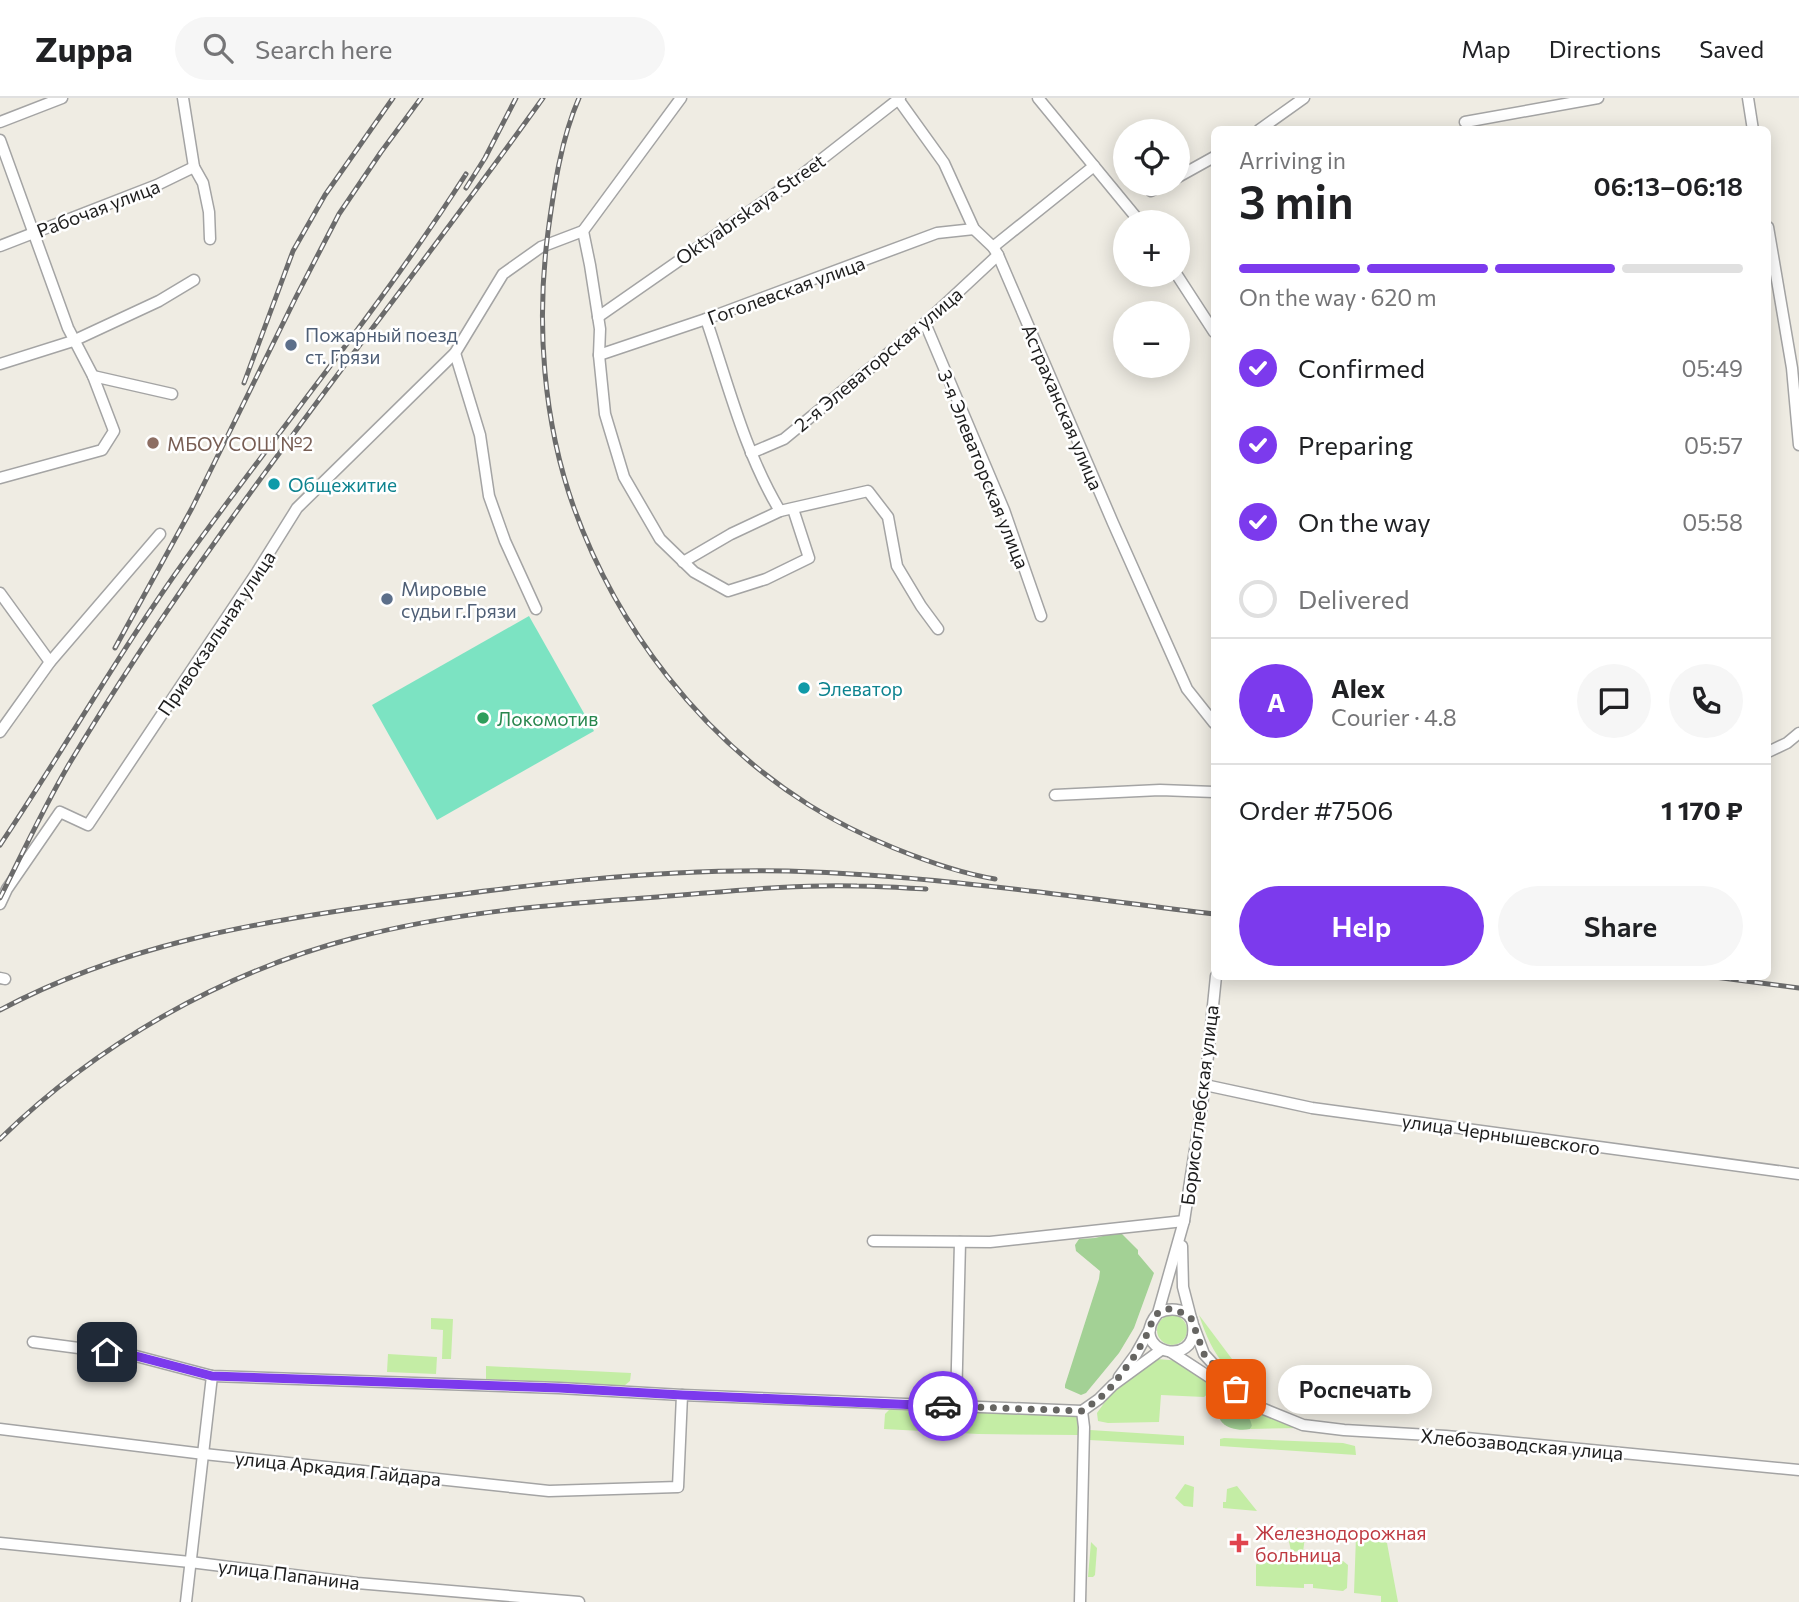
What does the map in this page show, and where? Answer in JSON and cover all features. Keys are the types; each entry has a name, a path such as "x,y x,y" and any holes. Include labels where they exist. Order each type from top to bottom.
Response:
{"street":[{"path":"0,122 62,98"},
{"path":"183,98 194,167 203,183 209,212 209,239"},
{"path":"681,98 583,231 600,329 599,355 605,414 624,477 660,539 694,572 728,592 777,574 809,558 793,509"},
{"path":"1038,98 1130,210"},
{"path":"1265,126 1304,98"},
{"path":"1465,122 1598,98"},
{"path":"1748,98 1752,126"},
{"name":"Астраханская улица","path":"899,99 944,163 974,229 995,251 1187,689 1211,719"},
{"name":"Oktyabrskaya Street","path":"598,317 799,177 899,99"},
{"path":"0,140 73,341 93,376 114,430 102,450 0,478"},
{"path":"1190,172 1211,163"},
{"name":"2-я Элеваторская улица","path":"751,453 783,439 925,323 995,251 1094,166"},
{"name":"Рабочая улица","path":"0,246 157,185 194,167"},
{"name":"Гоголевская улица","path":"599,355 706,320 937,233 974,229"},
{"name":"Привокзальная улица","path":"0,904 7,889 60,812 88,825 297,508 455,353 503,274 541,247 583,231"},
{"path":"1771,245 1792,368 1799,445"},
{"path":"0,364 73,341 159,301 194,280"},
{"path":"1185,287 1211,327"},
{"path":"706,320 751,453 780,512"},
{"name":"3-я Элеваторская улица","path":"925,323 1004,510 1041,616"},
{"path":"455,353 480,435 489,496 505,541 536,609"},
{"path":"93,376 172,394"},
{"path":"683,562 731,534 780,512 868,491 888,517 897,566 938,629"},
{"path":"0,732 50,662 160,534"},
{"path":"0,593 50,662"},
{"path":"1771,751 1799,733"},
{"path":"1055,795 1160,790 1211,792"},
{"name":"Борисоглебская улица","path":"1183,1227 1205,1085 1215,980"},
{"name":"улица Чернышевского","path":"1205,1085 1312,1108 1799,1174"},
{"path":"873,1241 996,1241 1183,1227"},
{"path":"1158,1313 1183,1227"},
{"path":"1183,1227 1183,1287 1192,1323 1204,1354 1249,1403"},
{"path":"956,1406 960,1242"},
{"path":"33,1342 132,1355 212,1376 1082,1411 1113,1385 1136,1354 1158,1313 1175,1309 1192,1323"},
{"path":"1113,1385 1166,1351 1179,1351 1189,1344 1192,1338 1192,1323"},
{"path":"1150,1329 1155,1345 1249,1403"},
{"path":"186,1602 212,1376"},
{"name":"улица Аркадия Гайдара","path":"0,1429 549,1491 678,1487 682,1395"},
{"name":"Хлебозаводская улица","path":"1249,1403 1303,1425 1317,1427 1446,1436 1799,1470"},
{"path":"1080,1602 1084,1427 1082,1411"},
{"name":"улица Папанина","path":"0,1543 190,1562 357,1583 579,1602"}],"green space":[{"name":"Локомотив","path":"529,616 594,731 437,820 372,705"},
{"path":"1122,1234 1138,1250 1138,1254 1154,1273 1134,1328 1119,1353 1086,1393 1081,1395 1065,1388 1065,1385 1100,1271 1076,1251 1075,1245 1079,1239"},
{"path":"1172,1315 1183,1319 1187,1330 1183,1341 1172,1345 1161,1341 1157,1330 1161,1319"},
{"path":"1199,1315 1265,1399 1224,1364 1210,1343"},
{"path":"431,1318 453,1319 451,1359 442,1359 443,1330 431,1329"},
{"path":"388,1354 437,1357 436,1374 387,1372"},
{"path":"1157,1359 1181,1361 1212,1383 1210,1392 1204,1397 1161,1395 1159,1422 1098,1421 1097,1413 1117,1385"},
{"path":"486,1366 631,1373 630,1381 624,1386 486,1379"},
{"path":"1224,1403 1234,1405 1246,1413 1251,1421 1250,1429 1230,1428 1221,1421 1220,1410"},
{"path":"1233,1404 1300,1428 1250,1429 1252,1426"},
{"path":"889,1410 1074,1414 1079,1421 1078,1435 884,1429 885,1414"},
{"path":"1090,1430 1184,1436 1184,1445 1089,1440"},
{"path":"1220,1439 1343,1443 1355,1446 1356,1455 1220,1446"},
{"path":"1185,1484 1194,1487 1193,1507 1184,1506 1175,1498"},
{"path":"1237,1486 1257,1511 1223,1508 1227,1489"},
{"path":"1291,1528 1306,1529 1303,1552 1291,1551 1288,1537 1291,1536"},
{"path":"1356,1536 1387,1543 1398,1602 1381,1602 1381,1596 1354,1593"},
{"path":"1091,1542 1097,1548 1095,1575 1088,1577"},
{"path":"1261,1558 1281,1558 1281,1561 1288,1562 1289,1558 1343,1561 1348,1565 1347,1588 1343,1591 1313,1588 1313,1584 1304,1584 1304,1588 1256,1586 1256,1565"}],"railway":[{"path":"244,383 293,251 325,195 393,98"},
{"path":"115,648 192,508 339,214 421,98"},
{"path":"466,188 516,98"},
{"path":"0,898 68,766 179,594 298,427 543,98"},
{"path":"579,98 563,147 548,232 543,301 545,372 563,475 592,552 614,595 667,676 733,747 770,778 819,811 872,839 943,866 995,879"},
{"path":"0,845 163,591 400,272 466,174"},
{"path":"0,1010 92,969 140,953 238,929 437,897 637,875 737,871 842,873 1002,888 1211,914"},
{"path":"0,1139 78,1072 164,1016 257,970 354,938 467,915 581,903 807,886 926,889"},
{"path":"1738,980 1799,988"}],"way so far":[{"path":"943,1406 1082,1411 1113,1385 1136,1354 1152,1320 1166,1309 1175,1309 1191,1318 1204,1354 1236,1389"}],"place":[{"name":"Пожарный поезд ст. Грязи","path":"291,345"},
{"name":"МБОУ СОШ №2","path":"153,443"},
{"name":"Общежитие","path":"274,484"},
{"name":"Мировые судьи г.Грязи","path":"387,599"},
{"name":"Элеватор","path":"804,688"},
{"name":"Локомотив","path":"483,718"},
{"name":"Роспечать","path":"1236,1389"},
{"name":"Железнодорожная больница","path":"1239,1543"}],"route":[{"path":"107,1352 132,1355 212,1376 559,1388 943,1406"}]}
